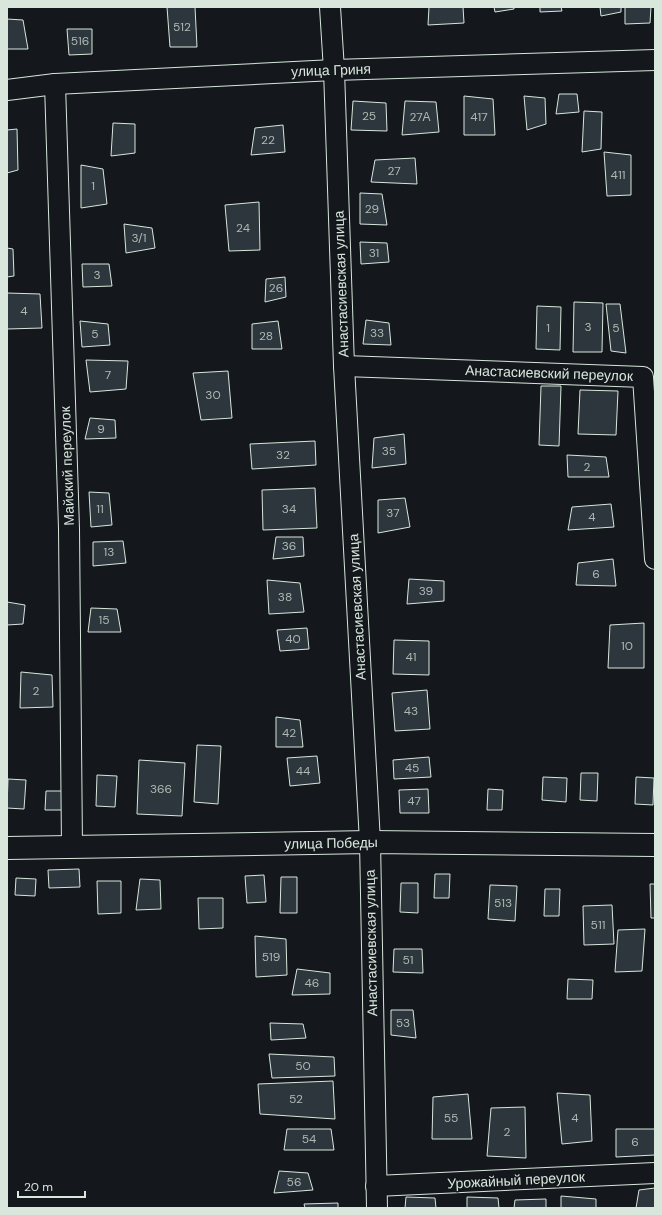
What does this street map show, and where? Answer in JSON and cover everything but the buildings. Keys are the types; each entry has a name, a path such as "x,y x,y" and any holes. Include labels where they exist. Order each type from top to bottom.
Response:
{"street":[{"name":"Анастасиевская улица","path":"330,7 334,70 344,366 370,842 377,1208"},
{"name":"улица Гриня","path":"7,90 55,84 334,70 655,60"},
{"name":"Майский переулок","path":"55,84 69,529 72,847"},
{"name":"Анастасиевский переулок","path":"344,366 643,376 655,559"},
{"name":"улица Победы","path":"7,848 370,842 655,845"},
{"name":"Урожайный переулок","path":"376,1186 655,1173"}]}
